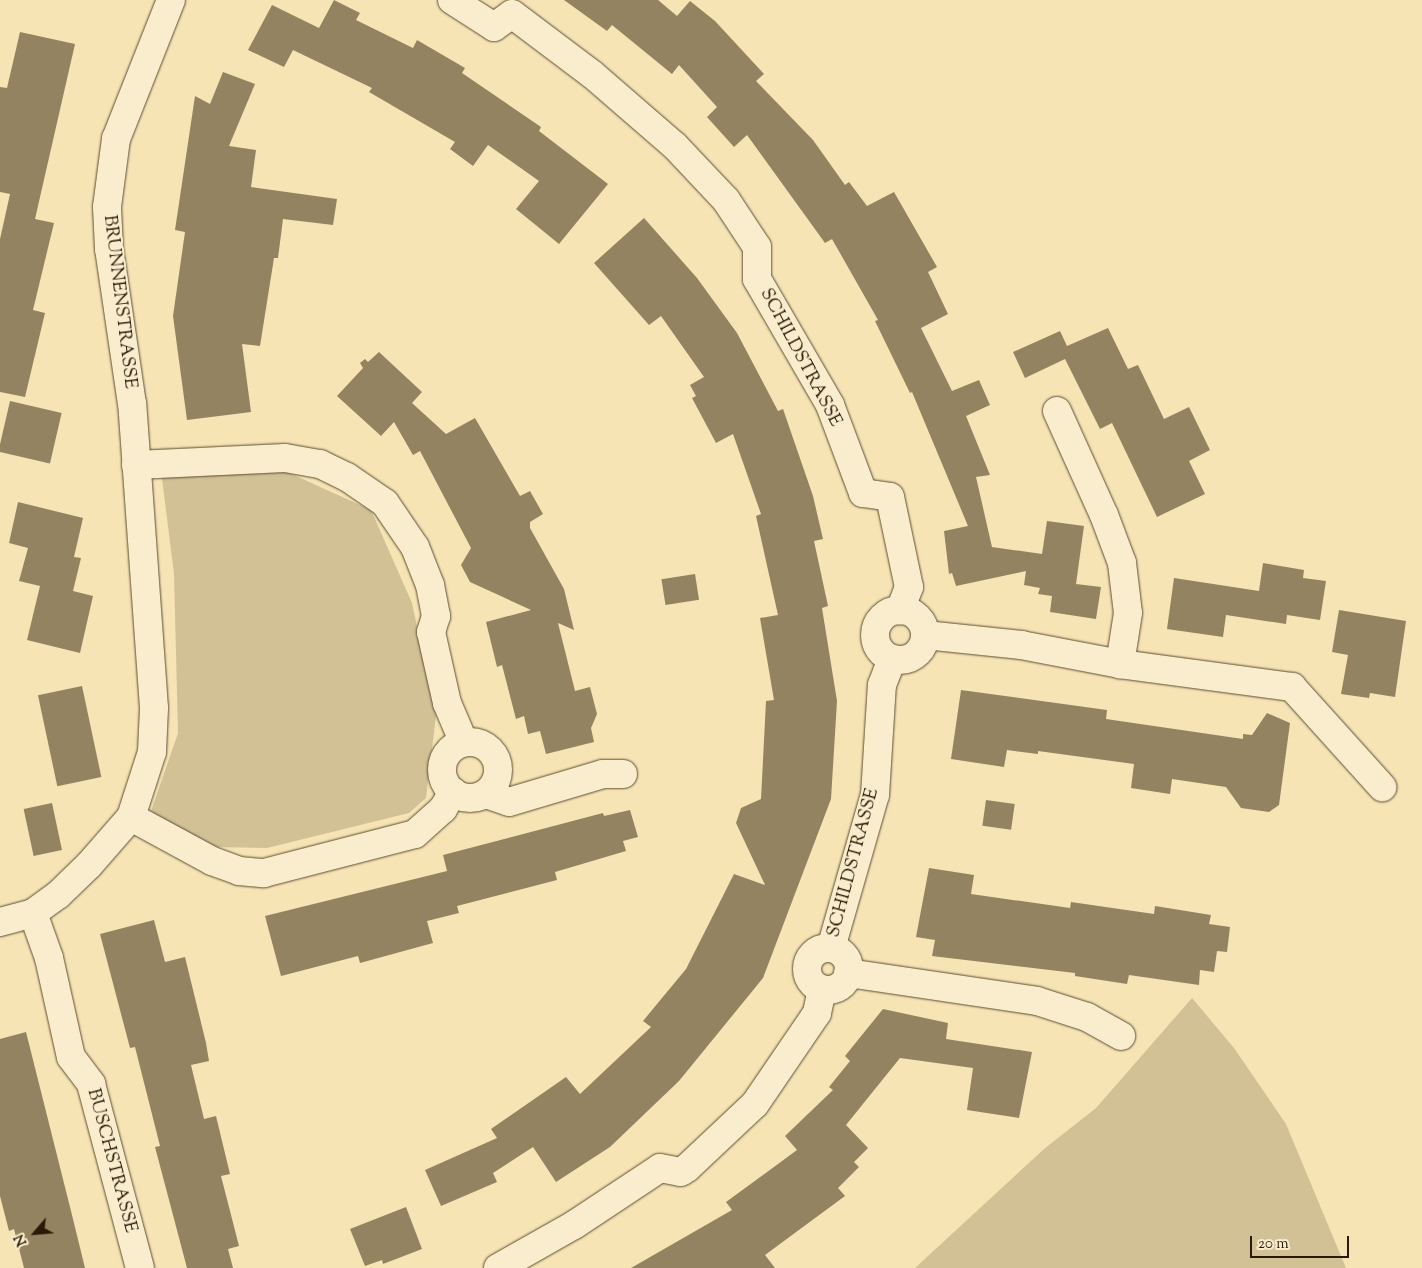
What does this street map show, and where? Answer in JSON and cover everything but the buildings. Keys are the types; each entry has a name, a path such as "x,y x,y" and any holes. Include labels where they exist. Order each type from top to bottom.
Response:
{"street":[{"name":"BRUNNENSTRASSE","path":"33,913 58,895 89,865 131,817 152,752 154,708 132,404 109,249 107,207 117,135 171,0"},
{"name":"SCHILDSTRASSE","path":"452,0 494,26 512,14 593,76 652,126 726,200 757,247 757,279 830,405 862,493 890,497 909,587 900,610"},
{"path":"1057,411 1104,515 1122,563 1128,613 1120,664"},
{"path":"136,465 285,458 320,464 347,477 385,503 415,547 430,585 436,616 431,632 447,703 464,744"},
{"path":"900,610 918,617 925,635 922,646 914,656 904,660 892,659 882,653 876,643 874,632 879,620 888,612 900,610"},
{"path":"925,635 1021,645 1120,664 1292,687 1382,787"},
{"name":"SCHILDSTRASSE","path":"831,948 875,795 882,685 892,659"},
{"path":"486,794 498,776 493,754 485,747 464,744 453,748 443,766 443,776 453,792 469,798 486,794 509,802 595,776 623,774"},
{"path":"131,817 212,861 239,871 264,873 415,834 443,809 453,792"},
{"path":"0,922 33,913"},
{"name":"BUSCHSTRASSE","path":"33,913 49,958 71,1057 91,1084 140,1268"},
{"name":"SCHILDSTRASSE","path":"822,990 807,975 807,965 811,956 820,949 831,948 841,953 848,962 848,973"},
{"path":"498,1268 574,1225 660,1168 682,1172 755,1104 817,1014 822,990 839,987 848,973 1037,1000 1087,1018 1121,1036"}],"shaded area":[{"path":"161,471 285,471 371,510 412,603 436,716 426,798 409,813 267,848 210,847 150,814 178,733 174,574"},
{"path":"1192,998 1234,1048 1286,1124 1346,1268 915,1268 1044,1149 1096,1108"}]}
